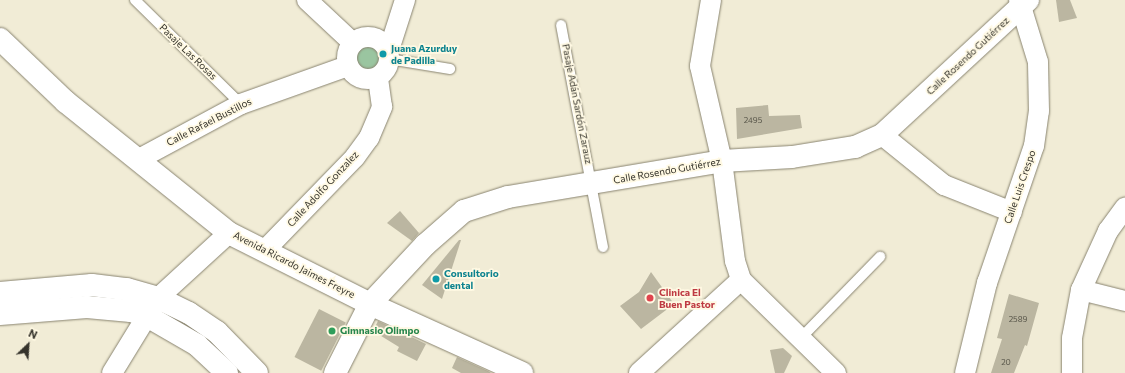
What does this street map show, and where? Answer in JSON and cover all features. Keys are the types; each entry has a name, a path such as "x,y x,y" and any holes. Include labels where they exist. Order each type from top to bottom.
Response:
{"street":[{"path":"307,0 353,43"},
{"path":"389,56 382,42 370,37 353,43 347,54 348,66 357,77 378,77 386,70 405,0"},
{"path":"711,0 700,66 722,161 735,261 741,280 800,340 827,370"},
{"name":"Calle Rosendo Gutiérrez","path":"335,373 370,304 425,245 464,211 490,200 722,161 836,152 855,147 882,135 1022,3"},
{"name":"Calle Luis Crespo","path":"965,373 987,283 1034,146 1039,111 1038,62 1022,3"},
{"name":"Avenida Ricardo Jaimes Freyre","path":"0,39 66,102 139,158 229,233 370,304 522,373"},
{"name":"Calle Rafael Bustillos","path":"139,158 241,104 348,66"},
{"name":"Calle Adolfo Gonzalez","path":"265,250 350,162 369,138 382,107 378,77"},
{"path":"882,135 944,186 1012,212"},
{"path":"1072,373 1072,338 1081,290 1108,231 1125,208"},
{"path":"112,373 152,307 229,233"},
{"path":"639,373 741,280"},
{"path":"0,293 92,286 127,289 152,307 197,345 227,373"},
{"path":"1081,290 1125,301"},
{"path":"0,314 112,307 152,307 189,313 217,332 257,373"}],"lane":[{"name":"Pasaje Las Rosas","path":"135,0 241,104"},
{"name":"Pasaje Adán Sardón Zarauz","path":"561,25 603,247"},
{"path":"389,56 450,69"},
{"path":"800,340 880,257"}],"green space":[{"path":"367,43 373,44 380,50 383,59 382,65 376,72 367,75 361,74 354,68 351,59 352,53 358,46"}],"building":[{"path":"1056,0 1070,0 1077,18 1059,22"},
{"path":"768,105 769,116 800,115 802,128 737,139 736,108"},
{"path":"400,211 419,233 412,241 387,223"},
{"path":"459,240 461,240 442,299 422,285"},
{"name":"Clinica El Buen Pastor","path":"651,272 674,304 641,329 620,306 639,292"},
{"path":"1009,294 1039,303 1027,346 1025,345 1014,373 991,373 1002,339 997,338"},
{"path":"319,309 346,323 321,371 294,357"},
{"path":"378,321 426,344 417,361 397,351 399,347 373,331"},
{"path":"783,348 792,356 784,373 775,373 770,350"},
{"path":"457,357 491,373 461,373 452,368"}],"place":[{"name":"Juana Azurduy de Padilla","path":"383,54"},
{"name":"Consultorio dental","path":"436,279"},
{"name":"Clinica El Buen Pastor","path":"650,298"},
{"name":"Gimnasio Olimpo","path":"332,331"}]}
